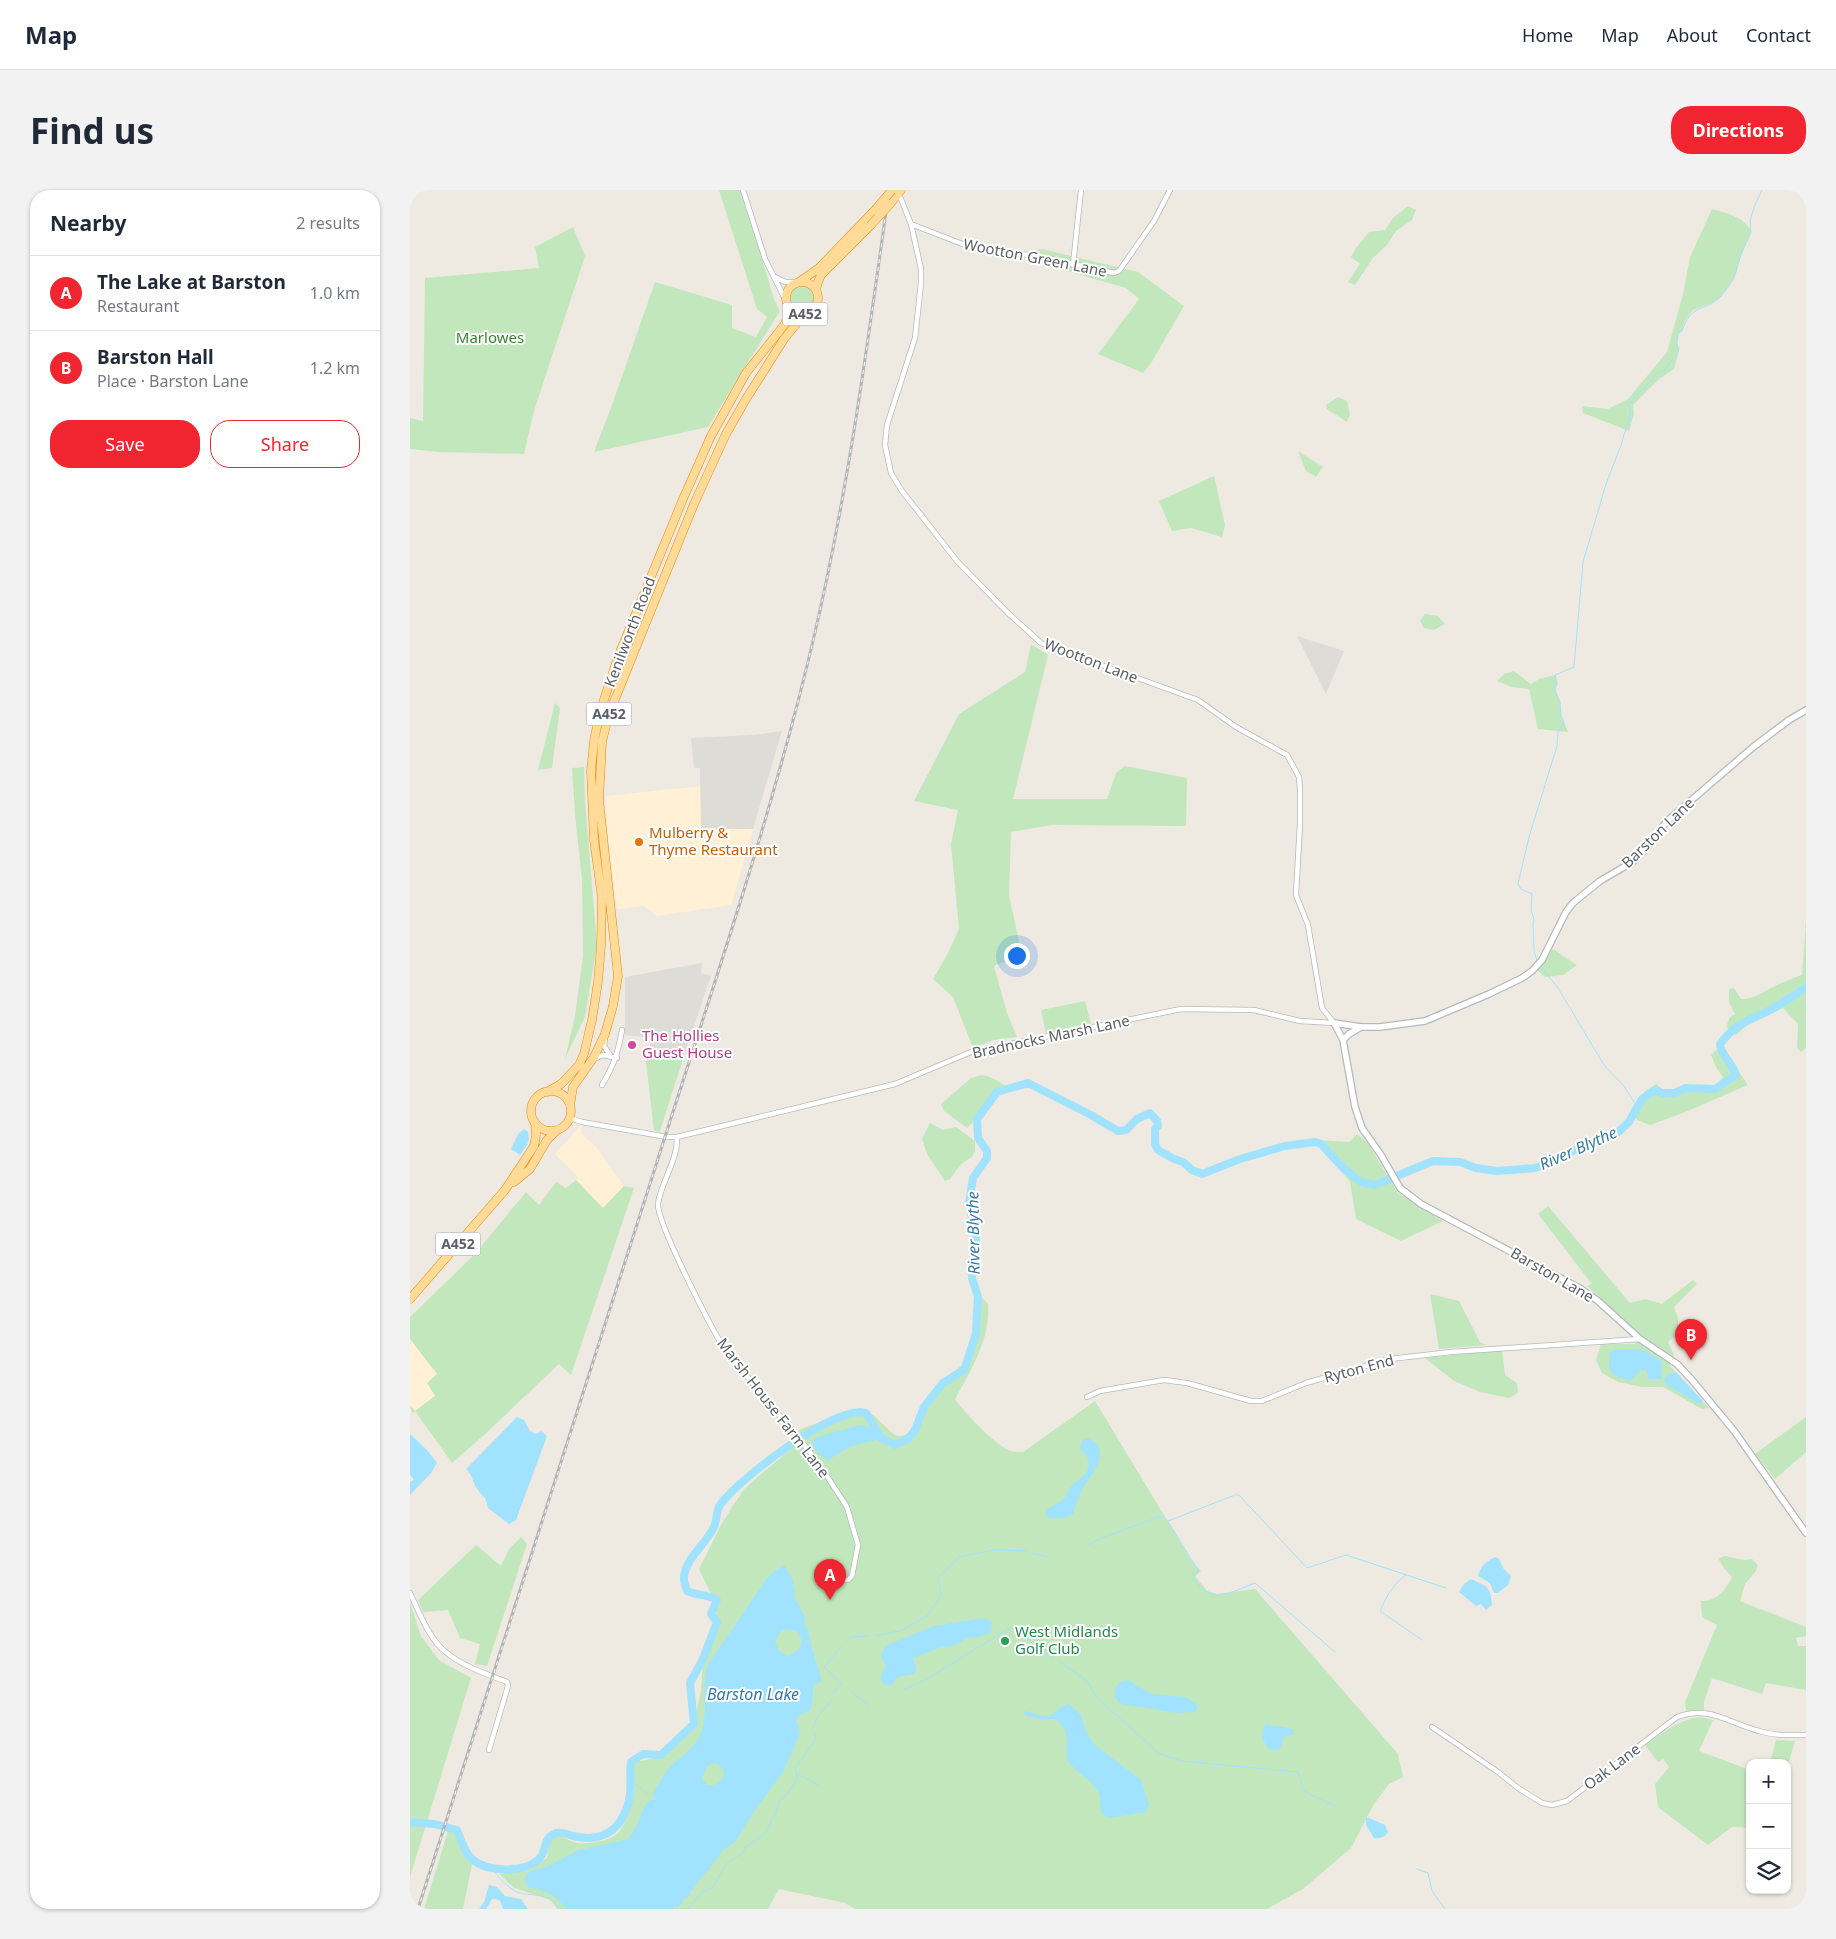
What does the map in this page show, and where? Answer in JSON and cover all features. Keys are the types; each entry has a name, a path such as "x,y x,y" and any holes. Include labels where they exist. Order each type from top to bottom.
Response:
{"highway":[{"name":"A452","path":"897,192 890,204 870,226 821,275 816,290 817,304 808,313 796,313 786,302 788,289 819,268 875,210 897,192"},
{"name":"A452","path":"798,282 810,284 816,290"},
{"name":"Kenilworth Road","path":"547,1092 561,1084 579,1065 584,1054 592,1020 598,982 602,898 594,840 591,781 594,740 600,712 618,657 711,436 746,373 785,324 788,314 786,302"},
{"name":"Kenilworth Road","path":"570,1105 573,1087 592,1060 605,1034 613,1006 618,976 599,800 602,742 609,714 694,504 726,434 746,398 784,339 801,318 808,313"},
{"name":"A452","path":"410,1299 505,1190 534,1146 536,1136 532,1106 540,1095 547,1092"},
{"path":"547,1092 561,1094 570,1105"},
{"name":"A452","path":"505,1190 530,1169 547,1140 557,1130 563,1128 570,1118 570,1105"},
{"path":"535,1122 544,1130 557,1130"}],"street":[{"path":"743,190 761,247 786,302"},
{"path":"1073,265 1081,190"},
{"name":"Wootton Green Lane","path":"911,224 917,228 964,245 1041,257 1114,273 1119,272 1154,220 1170,190"},
{"name":"Wootton Lane","path":"897,192 911,224 920,269 919,311 915,338 887,425 885,445 891,474 902,491 957,561 1008,614 1041,643 1198,700 1236,727 1287,755 1299,777 1300,833 1296,895 1308,925 1322,1008 1318,1023"},
{"path":"913,233 917,228"},
{"path":"772,274 782,281 798,282"},
{"name":"Barston Lane","path":"1334,1023 1361,1027 1410,1024 1434,1018 1522,978 1542,960 1566,912 1573,903 1600,880 1622,869 1638,857 1666,822 1752,748 1789,720 1806,710"},
{"name":"Wootton Lane","path":"1322,1008 1334,1023"},
{"name":"Bradnocks Marsh Lane","path":"570,1118 582,1122 667,1137 677,1137 895,1084 971,1052 1181,1009 1254,1010 1300,1021 1334,1023"},
{"name":"Barston Lane","path":"1334,1023 1344,1040 1357,1116 1365,1134 1381,1155 1400,1188 1421,1204 1580,1289 1598,1301 1640,1339 1677,1364 1734,1432 1806,1533"},
{"path":"1344,1040 1349,1034 1361,1027"},
{"path":"602,1085 617,1058 622,1030"},
{"name":"Kenilworth Road","path":"605,1034 604,1046 610,1055"},
{"path":"592,1060 603,1055 617,1058"},
{"name":"Marsh House Farm Lane","path":"677,1137 676,1149 658,1203 660,1218 715,1335 725,1350 810,1452 847,1507 858,1545 852,1576 848,1580 843,1580 834,1572"},
{"name":"Ryton End","path":"1087,1397 1100,1391 1164,1380 1187,1383 1250,1402 1262,1401 1306,1383 1390,1359 1452,1352 1640,1339"},
{"path":"410,1593 429,1632 446,1653 470,1667 507,1682 508,1686 489,1750"},
{"name":"Oak Lane","path":"1432,1727 1518,1788 1542,1803 1552,1805 1567,1801 1677,1717 1690,1712 1706,1712 1758,1731 1776,1735 1806,1735"}],"shaded area":[{"path":"1297,636 1344,651 1326,694"},
{"path":"782,731 753,829 701,829 700,768 694,768 691,738 752,735"},
{"path":"701,786 702,829 753,829 731,905 657,916 644,906 617,909 607,829 606,796"},
{"path":"702,963 701,973 711,976 684,1056 649,1053 651,1038 625,1035 625,977"},
{"path":"582,1124 581,1133 597,1148 624,1186 603,1209 576,1180 578,1177 555,1154"},
{"path":"410,1339 437,1374 435,1396 415,1411 410,1405"}],"green space":[{"path":"719,190 741,190 774,299 780,311 708,427 594,452 655,282 732,305 732,328 756,337 767,317 757,309"},
{"path":"1408,206 1416,210 1412,220 1396,231 1387,245 1373,258 1355,285 1348,282 1360,264 1351,257 1356,248 1369,232 1385,230 1393,218"},
{"path":"1712,209 1740,219 1751,232 1734,279 1720,297 1712,303 1693,310 1685,321 1682,331 1678,334 1677,344 1679,350 1674,369 1659,379 1633,405 1634,414 1629,431 1583,413 1582,406 1608,409 1628,399 1667,352 1683,294 1690,257"},
{"name":"Marlowes","path":"573,227 585,256 534,411 524,454 439,452 410,449 410,418 423,421 425,278 539,268 535,247"},
{"path":"1042,249 1138,272 1184,306 1151,363 1143,373 1098,354 1139,299 1126,288 1029,260 1029,251"},
{"path":"802,285 811,289 815,298 811,307 802,311 793,307 789,298 793,289"},
{"path":"1338,397 1347,401 1350,414 1347,422 1327,409 1326,405"},
{"path":"1298,451 1323,467 1316,477 1306,471"},
{"path":"1214,476 1225,525 1222,537 1191,528 1172,531 1159,501"},
{"path":"1425,614 1438,616 1445,624 1434,630 1424,628 1420,621"},
{"path":"1031,644 1048,655 1013,799 1107,799 1116,773 1125,766 1187,778 1186,826 1052,825 1011,832 1009,895 1019,942 1030,952 994,966 1007,1013 1017,1037 994,1040 973,1048 953,997 933,979 959,929 951,844 958,810 914,801 959,714 1025,672"},
{"path":"1514,671 1531,684 1539,679 1555,675 1557,684 1555,690 1560,702 1561,715 1568,732 1538,729 1529,689 1511,687 1497,681 1504,674"},
{"path":"555,703 560,708 552,768 538,770"},
{"path":"584,767 585,802 597,944 585,1017 565,1059 575,1016 583,956 582,879 572,768"},
{"path":"1806,919 1806,1048 1801,1052 1797,1048 1798,1024 1783,1008 1746,1026 1736,1035 1726,1027 1730,1017 1735,1014 1729,1002 1729,989 1734,988 1741,999 1746,999 1802,975"},
{"path":"1553,949 1577,965 1563,975 1545,977 1537,970"},
{"path":"1085,1001 1091,1024 1046,1034 1041,1010"},
{"path":"1723,1049 1748,1085 1650,1125 1637,1120 1631,1109 1645,1091 1656,1084 1670,1095 1680,1093 1686,1088 1715,1089 1723,1077 1711,1055 1716,1050"},
{"path":"649,1053 684,1056 660,1131 654,1131 646,1062"},
{"path":"982,1075 1010,1087 996,1095 967,1128 944,1111 941,1104 971,1078"},
{"path":"930,1123 943,1130 956,1127 975,1141 975,1151 972,1157 961,1164 950,1179 945,1181 927,1154 922,1139"},
{"path":"1357,1134 1367,1142 1398,1193 1443,1221 1401,1241 1356,1219 1350,1182 1315,1140 1350,1142"},
{"path":"576,1180 603,1208 624,1186 634,1188 571,1375 559,1364 452,1463 415,1411 435,1396 427,1383 437,1374 410,1339 410,1317 474,1255 526,1192 539,1205 556,1182 566,1188"},
{"path":"1548,1206 1630,1303 1645,1299 1662,1304 1693,1280 1697,1284 1674,1307 1678,1318 1678,1334 1668,1342 1674,1355 1670,1366 1709,1408 1702,1409 1663,1387 1642,1387 1618,1382 1602,1373 1596,1360 1601,1344 1635,1344 1638,1333 1587,1286 1592,1284 1538,1214"},
{"path":"1430,1294 1459,1301 1480,1342 1486,1345 1439,1349"},
{"name":"West Midlands Golf Club","path":"976,1296 981,1297 988,1304 988,1316 979,1353 955,1399 965,1412 1005,1448 1023,1452 1095,1401 1191,1560 1201,1571 1195,1576 1207,1591 1217,1594 1255,1589 1398,1754 1403,1777 1389,1784 1374,1804 1351,1848 1303,1889 1267,1909 855,1909 845,1903 779,1889 768,1909 557,1909 551,1900 514,1888 499,1874 525,1869 547,1858 550,1839 561,1836 574,1842 582,1843 603,1840 616,1835 623,1827 631,1807 634,1794 633,1772 635,1762 666,1756 694,1724 701,1690 703,1659 719,1623 710,1592 699,1569 722,1523 744,1489 802,1439 798,1430 860,1408 866,1410 896,1435 908,1434 915,1423 917,1414 939,1384 962,1365 973,1330"},
{"path":"1502,1350 1505,1375 1517,1383 1518,1393 1509,1398 1480,1392 1454,1381 1425,1358"},
{"path":"1806,1417 1806,1452 1775,1479 1755,1454"},
{"path":"521,1537 527,1544 487,1666 475,1664 480,1644 460,1638 448,1610 423,1612 418,1600 476,1545 501,1566 509,1549"},
{"path":"1725,1556 1744,1560 1752,1559 1758,1565 1756,1571 1745,1584 1740,1601 1806,1627 1806,1636 1796,1638 1798,1646 1806,1646 1806,1690 1766,1683 1762,1694 1712,1678 1704,1702 1704,1710 1686,1711 1685,1702 1717,1625 1702,1617 1701,1601 1712,1599 1724,1591 1732,1577 1718,1558"},
{"path":"410,1603 421,1636 439,1660 471,1678 410,1877"},
{"path":"1699,1717 1713,1720 1699,1751 1746,1769 1746,1828 1732,1827 1708,1845 1658,1807 1655,1784 1669,1767 1663,1759 1658,1762 1645,1745 1677,1724"},
{"path":"1776,1740 1795,1741 1790,1759 1771,1759"},
{"path":"448,1831 455,1833 462,1850 472,1864 463,1909 424,1909"}],"water":[{"path":"524,1129 528,1132 529,1139 520,1155 511,1149 518,1134"},
{"path":"1636,1349 1649,1353 1662,1362 1661,1379 1649,1379 1646,1369 1640,1371 1630,1381 1613,1375 1609,1368 1610,1353 1614,1350"},
{"path":"1676,1372 1702,1400 1701,1405 1667,1385 1664,1380 1669,1374"},
{"path":"517,1417 524,1420 530,1431 536,1434 541,1431 547,1436 516,1520 509,1524 488,1508 485,1498 466,1469"},
{"path":"860,1425 871,1429 878,1438 849,1447 828,1460 814,1448 812,1442 817,1437"},
{"path":"410,1434 427,1450 437,1463 431,1473 410,1495 410,1482 414,1480 410,1474"},
{"path":"1088,1438 1097,1443 1099,1450 1098,1464 1084,1486 1073,1514 1065,1518 1049,1518 1045,1514 1047,1509 1063,1499 1070,1488 1083,1477 1087,1470 1088,1458 1080,1447 1083,1440"},
{"path":"1496,1557 1511,1576 1508,1585 1498,1593 1494,1593 1490,1583 1478,1576 1484,1564"},
{"name":"Barston Lake","path":"784,1565 792,1578 795,1591 794,1596 805,1617 804,1626 808,1629 822,1681 813,1685 811,1708 796,1717 800,1734 783,1772 751,1816 736,1841 723,1850 710,1866 710,1869 703,1875 703,1878 690,1891 691,1894 683,1899 682,1904 677,1908 673,1906 674,1909 567,1909 549,1894 528,1887 524,1879 529,1872 549,1866 576,1851 628,1839 636,1827 645,1805 650,1800 655,1800 653,1794 665,1773 696,1743 703,1726 707,1666 773,1572","holes":["786,1629 798,1632 802,1641 799,1649 789,1656 780,1652 775,1642 780,1632","710,1764 718,1764 724,1771 723,1779 714,1785 707,1785 702,1778"]},
{"path":"1471,1579 1487,1588 1491,1594 1492,1605 1486,1610 1481,1604 1476,1606 1459,1592 1464,1584"},
{"path":"984,1618 992,1622 991,1632 980,1637 968,1638 953,1646 941,1647 913,1658 916,1669 914,1674 898,1677 893,1684 886,1686 881,1681 881,1675 886,1666 881,1655 885,1646 934,1626"},
{"path":"1127,1680 1152,1694 1185,1697 1196,1703 1197,1710 1194,1712 1177,1713 1121,1704 1116,1699 1114,1693 1120,1682"},
{"path":"1069,1704 1081,1715 1086,1732 1094,1744 1141,1780 1149,1805 1146,1812 1110,1818 1103,1814 1095,1787 1068,1761 1065,1730 1056,1719 1034,1718 1023,1713 1024,1711 1047,1716"},
{"path":"1266,1724 1293,1730 1294,1734 1284,1737 1278,1750 1269,1749 1262,1738 1263,1728"},
{"path":"1366,1818 1385,1825 1388,1832 1382,1837 1374,1838 1366,1825"},
{"path":"489,1885 497,1887 505,1896 521,1899 528,1909 503,1909 500,1901 492,1899 486,1909 479,1909 484,1902"}],"waterway":[{"path":"1537,960 1534,951 1534,919 1531,910 1532,894 1521,889 1518,884 1529,837 1557,746 1558,731 1564,723 1560,702 1555,690 1557,684 1555,675 1574,667 1583,562 1606,484 1631,412 1628,405 1656,374 1665,370 1676,355 1679,350 1677,344 1678,333 1682,331 1690,315 1710,305 1721,296 1731,283 1751,232 1751,216 1762,190"},
{"path":"1540,966 1558,988 1604,1065 1624,1086 1637,1107"},
{"name":"River Blythe","path":"410,1822 434,1824 457,1830 465,1850 473,1860 479,1864 496,1869 515,1869 532,1864 538,1860 543,1854 547,1840 555,1834 565,1833 584,1838 602,1836 610,1832 622,1819 629,1800 631,1762 643,1754 661,1755 694,1724 690,1683 703,1659 717,1622 711,1614 717,1600 687,1591 684,1578 689,1563 714,1527 720,1505 746,1479 788,1446 833,1420 852,1413 866,1413 881,1438 895,1445 908,1439 915,1430 924,1407 943,1383 964,1370 976,1334 978,1297 972,1278 976,1238 969,1203 973,1178 987,1158 987,1151 978,1138 977,1119 997,1092 1028,1083 1118,1131 1126,1130 1137,1119 1150,1113 1157,1121 1155,1144 1158,1150 1202,1174 1240,1159 1285,1146 1315,1142 1321,1144 1343,1168 1361,1182 1375,1185 1433,1161 1460,1162 1476,1168 1497,1171 1535,1168 1554,1162 1570,1152 1617,1133 1629,1122 1642,1099 1655,1090 1662,1093 1674,1093 1686,1088 1715,1089 1736,1075 1722,1052 1720,1044 1738,1026 1772,1009 1806,987"},
{"path":"1088,1545 1161,1516 1168,1521 1239,1495 1307,1568 1346,1555 1446,1588"},
{"path":"1168,1521 1199,1572 1192,1576 1206,1592 1220,1595 1255,1583 1335,1652"},
{"path":"875,1636 903,1630 927,1616 941,1596 939,1577 959,1557 994,1550 1027,1551"},
{"path":"1032,1553 1049,1557"},
{"path":"1406,1575 1397,1582 1380,1611 1422,1640"},
{"path":"903,1690 927,1679 1011,1627 1054,1658"},
{"path":"847,1641 851,1637 868,1636"},
{"path":"833,1693 841,1683 824,1667 840,1648"},
{"path":"1059,1661 1088,1682 1096,1697 1160,1754 1182,1761 1298,1772 1304,1791 1335,1806"},
{"path":"851,1691 868,1705"},
{"path":"813,1728 818,1716 832,1700"},
{"path":"688,1909 702,1892 713,1887 726,1864 741,1854 747,1846 768,1830 772,1818 776,1814 779,1801 788,1793 797,1778 795,1768 816,1739 814,1732"},
{"path":"796,1773 820,1786"},
{"path":"629,1783 636,1784 647,1794"},
{"path":"492,1868 507,1885 517,1892 549,1899 559,1909"},
{"path":"1417,1869 1428,1873 1432,1891 1445,1909"}],"railway":[{"path":"418,1909 719,970 778,774 813,641 837,529 856,417 889,190"}],"place":[{"name":"Mulberry & Thyme Restaurant","path":"639,842"},
{"name":"The Hollies Guest House","path":"632,1045"},
{"name":"Barston Hall","path":"1691,1360"},
{"name":"The Lake at Barston","path":"830,1600"},
{"name":"West Midlands Golf Club","path":"1005,1641"}]}
